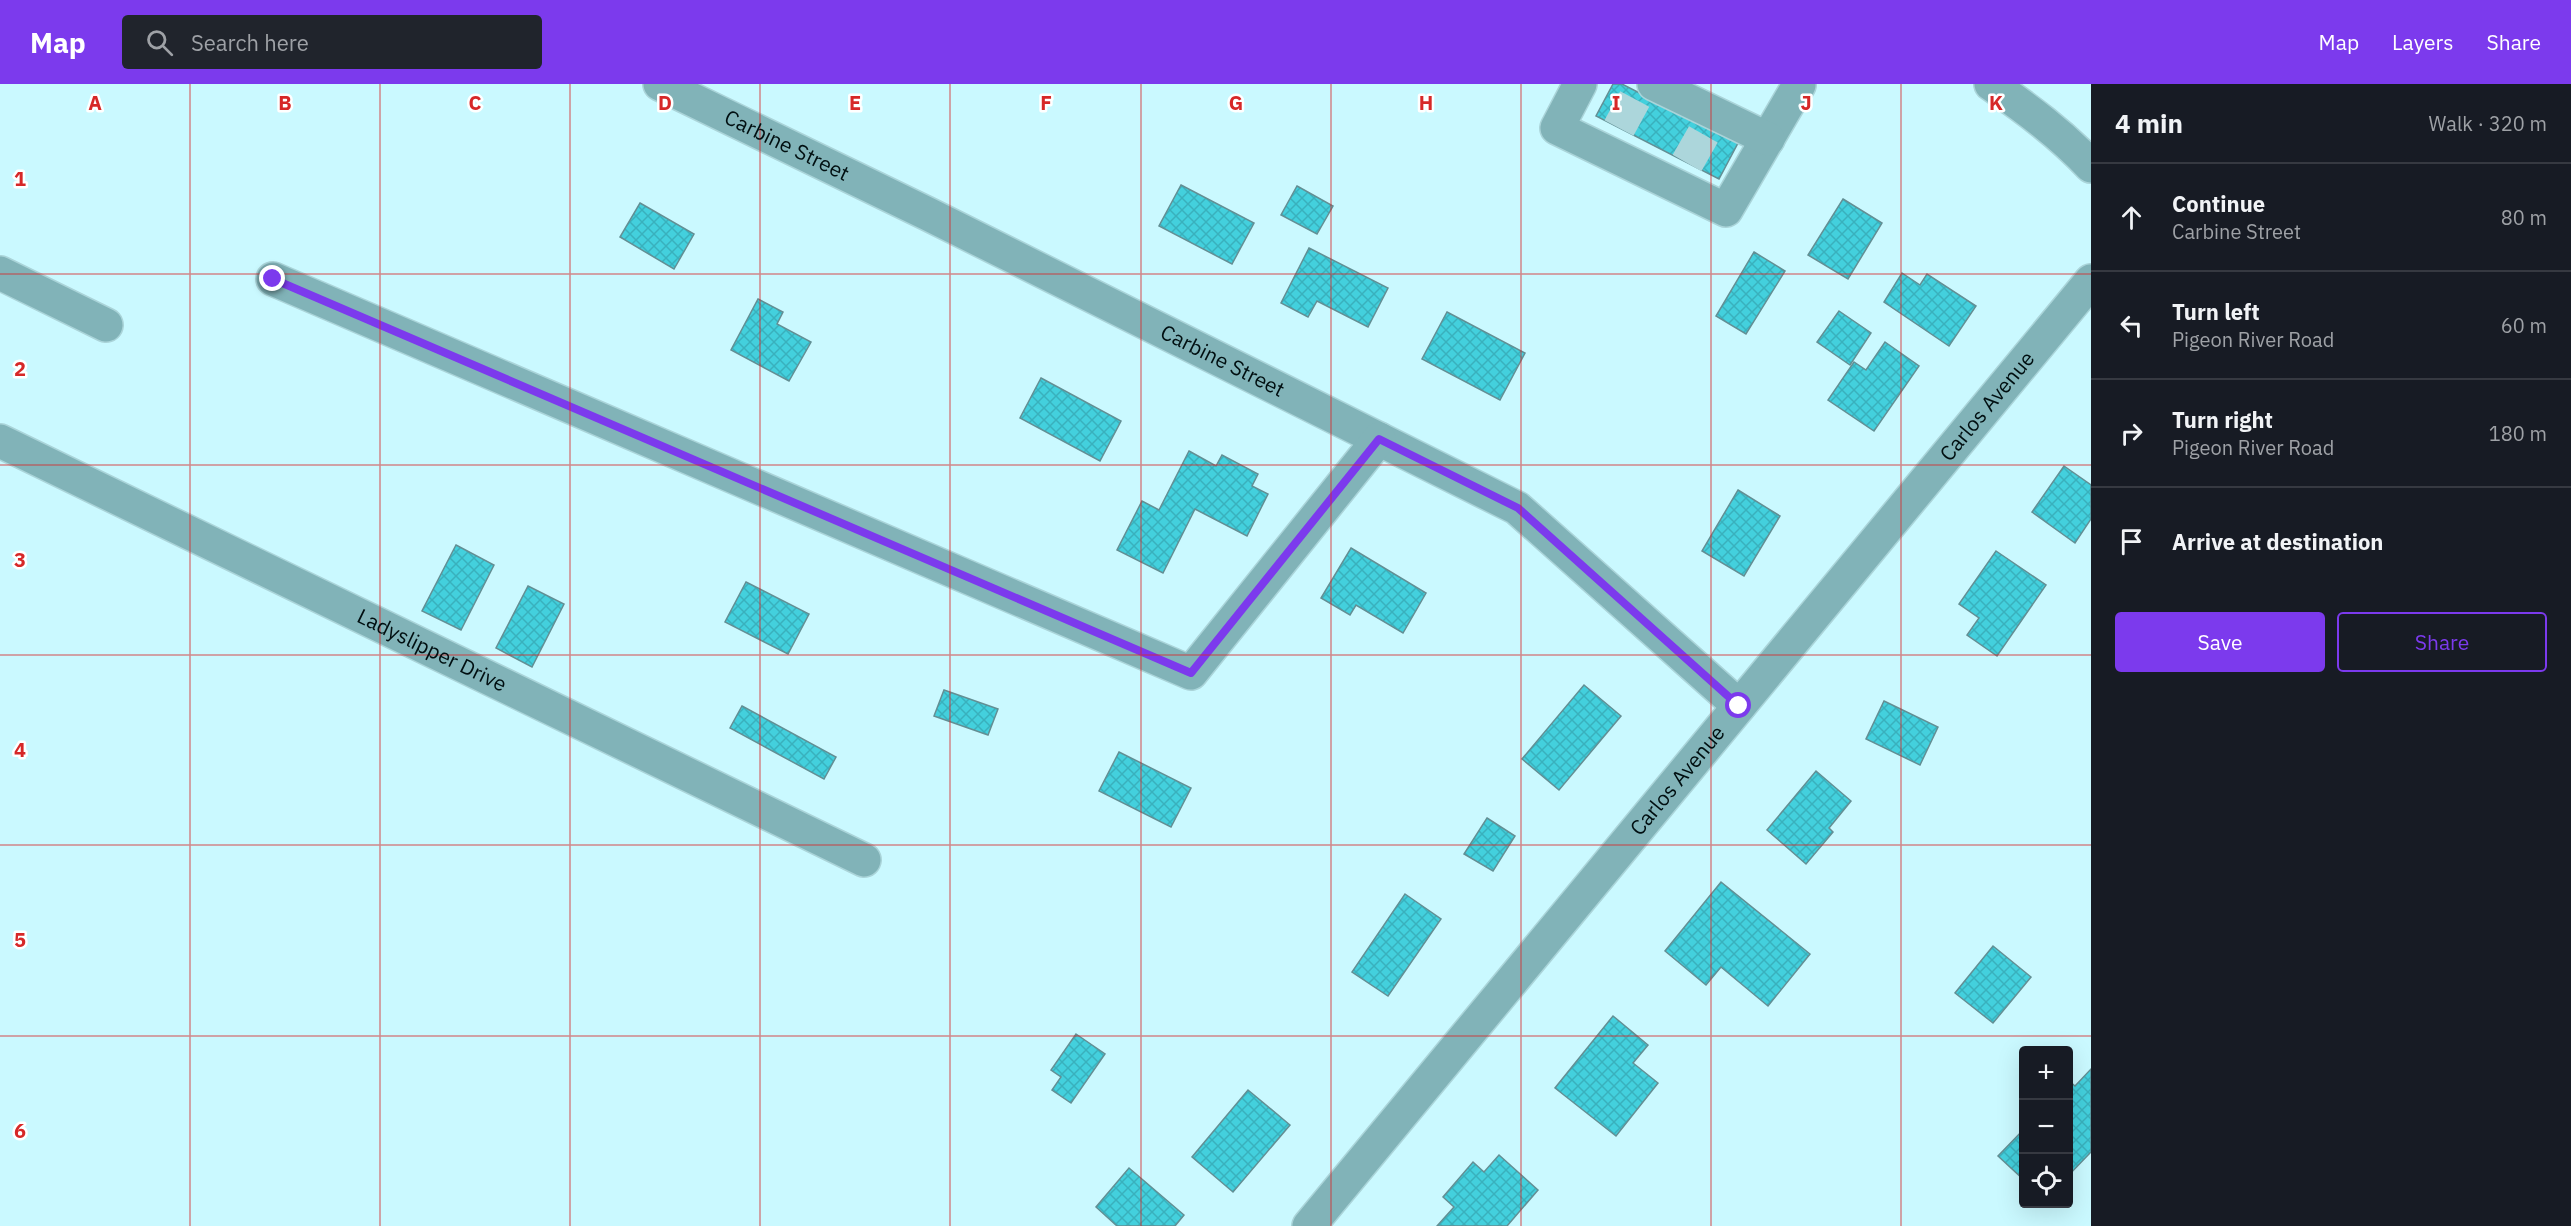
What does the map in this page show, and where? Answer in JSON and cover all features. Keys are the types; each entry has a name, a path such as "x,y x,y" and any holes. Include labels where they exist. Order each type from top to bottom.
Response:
{"street":[{"name":"Carbine Street","path":"660,84 928,214 1518,508 1739,706"},
{"path":"1580,84 1557,128 1613,140 1682,174 1726,210 1799,85 1797,84"},
{"path":"1991,84 2080,144 2091,166"},
{"path":"1658,88 1711,121 1767,139"},
{"path":"0,273 106,325"},
{"path":"273,279 1191,673 1379,439"},
{"name":"Carlos Avenue","path":"1309,1226 2091,281"},
{"name":"Ladyslipper Drive","path":"0,441 864,860"}],"building":[{"path":"1613,84 1622,84 1738,143 1719,179 1596,116"},
{"path":"1181,185 1254,223 1232,264 1159,226"},
{"path":"1297,186 1333,206 1317,234 1281,215"},
{"path":"1843,199 1882,223 1848,279 1808,255"},
{"path":"640,203 694,234 674,269 620,237"},
{"path":"1309,248 1388,288 1368,327 1317,301 1308,317 1281,303"},
{"path":"1754,252 1785,271 1746,334 1716,316"},
{"path":"1902,273 1920,285 1927,274 1976,306 1949,346 1884,302"},
{"path":"758,299 783,312 777,324 811,342 789,381 731,350"},
{"path":"1839,311 1871,333 1850,365 1817,342"},
{"path":"1447,312 1525,353 1500,400 1422,359"},
{"path":"1885,342 1919,366 1874,431 1828,400 1854,362 1866,370"},
{"path":"1041,378 1121,421 1100,461 1020,418"},
{"path":"1189,451 1216,466 1222,455 1258,474 1252,486 1268,494 1247,536 1195,509 1163,573 1117,550 1142,501 1159,510"},
{"path":"2064,466 2091,485 2091,519 2075,543 2032,512"},
{"path":"1738,490 1780,516 1744,576 1702,551"},
{"path":"456,545 494,565 461,630 422,611"},
{"path":"1351,548 1426,593 1403,633 1356,605 1350,615 1321,598"},
{"path":"1996,551 2046,585 1997,656 1967,635 1979,618 1959,604"},
{"path":"746,582 809,614 788,654 725,622"},
{"path":"528,586 564,604 532,667 496,648"},
{"path":"1584,685 1621,716 1559,790 1522,759"},
{"path":"944,690 998,709 988,735 934,716"},
{"path":"1884,701 1938,727 1920,765 1866,739"},
{"path":"742,706 836,757 824,779 730,728"},
{"path":"1119,752 1191,788 1171,827 1099,791"},
{"path":"1816,771 1851,801 1829,828 1833,832 1806,864 1767,830"},
{"path":"1487,818 1515,836 1493,871 1464,854"},
{"path":"1721,882 1810,954 1768,1006 1721,967 1706,985 1665,951"},
{"path":"1405,894 1441,919 1388,996 1352,972"},
{"path":"1993,946 2031,977 1993,1023 1955,993"},
{"path":"1613,1016 1648,1045 1633,1063 1658,1083 1616,1136 1555,1088"},
{"path":"1076,1034 1105,1054 1071,1103 1052,1090 1061,1077 1051,1070"},
{"path":"2091,1069 2091,1152 2073,1171 2073,1084 2075,1086"},
{"path":"1248,1090 1290,1125 1233,1192 1192,1157"},
{"path":"2019,1134 2019,1175 1998,1156"},
{"path":"1499,1155 1538,1190 1507,1226 1437,1226 1454,1207 1443,1197 1473,1162 1484,1172"},
{"path":"1129,1168 1184,1215 1175,1226 1117,1226 1096,1207"}],"tunnel":[{"path":"1619,128 1638,93"},
{"path":"1687,163 1707,128"}],"route":[{"path":"273,279 1191,673 1379,439 1518,508 1739,706"}]}
